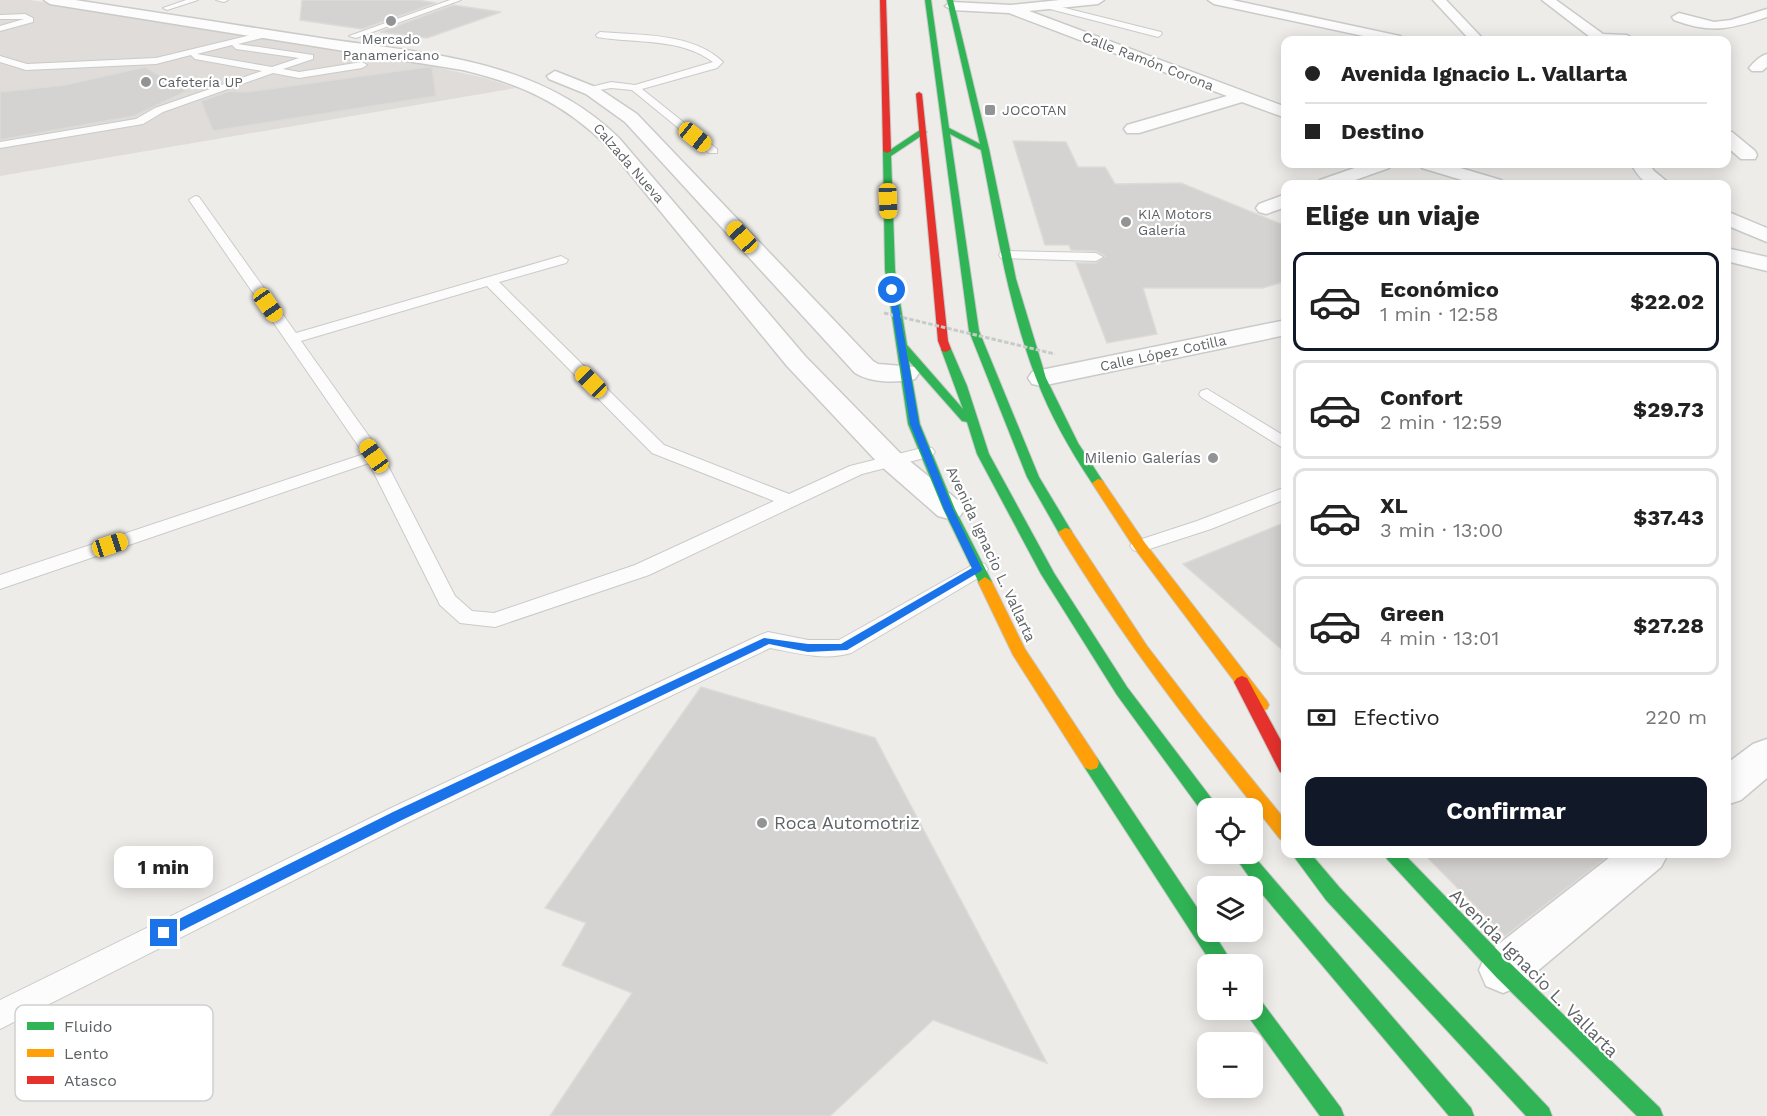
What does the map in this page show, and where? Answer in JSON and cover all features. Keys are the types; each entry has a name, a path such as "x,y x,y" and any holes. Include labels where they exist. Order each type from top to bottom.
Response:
{"main road":[{"name":"Avenida Ignacio L. Vallarta","path":"883,0 890,270 914,424 949,509 1018,651 1216,954"},
{"path":"928,0 974,331 1033,477 1094,582 1193,720 1281,828"},
{"path":"951,3 985,149 1006,255 1041,378 1072,443 1140,546 1242,682 1281,728"},
{"path":"918,77 943,341 962,386 983,454 1048,574 1122,691 1202,798"},
{"path":"946,129 985,149"},
{"path":"887,155 923,132"},
{"path":"902,346 975,429"},
{"path":"1242,682 1281,757"},
{"path":"1304,858 1333,894 1541,1116"},
{"name":"Avenida Ignacio L. Vallarta","path":"1397,858 1503,970 1652,1116"},
{"path":"1250,864 1463,1116"},
{"path":"1349,892 1369,930"},
{"path":"1263,1020 1333,1116"}],"street":[{"name":"Calzada Nueva","path":"50,0 227,36 267,34 480,69 540,88 582,112 613,142 796,361 891,460 949,509"},
{"path":"117,0 166,4 486,56 538,70 588,89 612,104 650,136 864,367 872,372 906,373"},
{"path":"951,3 1011,9 1098,0"},
{"path":"1214,0 1271,8 1301,3"},
{"path":"1439,0 1473,36"},
{"path":"1549,0 1597,36"},
{"path":"1549,0 1607,25 1623,36"},
{"path":"1226,18 1251,4 1383,36"},
{"name":"Calle Ramón Corona","path":"1011,9 1281,111"},
{"path":"1700,10 1679,17 1704,26 1715,27 1767,14"},
{"path":"1133,129 1242,97"},
{"path":"582,112 612,104"},
{"path":"1731,140 1748,155"},
{"path":"1338,180 1371,168"},
{"path":"1442,168 1481,180"},
{"path":"1643,168 1654,180"},
{"path":"1266,208 1281,202"},
{"path":"1731,219 1767,236"},
{"path":"700,245 742,237"},
{"path":"1731,254 1767,250"},
{"path":"1731,255 1767,264"},
{"name":"Calle López Cotilla","path":"1041,378 1281,328"},
{"path":"1731,784 1767,755"},
{"path":"1503,970 1641,858"}],"lane":[{"path":"166,4 194,0"},
{"path":"350,33 436,0"},
{"path":"350,33 457,0"},
{"path":"1049,6 1158,34"},
{"path":"0,17 25,16 30,20 0,29"},
{"path":"600,35 668,42 711,54 719,62 714,66 635,88"},
{"path":"189,54 227,36"},
{"path":"0,59 26,67 90,66 156,61 189,54 227,36 320,58"},
{"path":"189,54 299,75 362,65 331,60"},
{"path":"0,145 139,122 159,110 310,57"},
{"path":"588,89 612,85 628,85 635,88 712,151"},
{"path":"195,200 374,456 447,600 467,618 495,620 642,570 856,470 926,452"},
{"path":"1006,255 1096,257"},
{"path":"292,339 561,260"},
{"path":"490,281 658,449 789,501"},
{"path":"1207,394 1281,442"},
{"path":"0,582 374,456"},
{"path":"1140,546 1204,525 1281,494"},
{"path":"20,1005 398,816 768,640 808,648 843,648 978,569"},
{"path":"0,1015 15,1008"}],"path":[{"path":"884,313 1055,354"}],"shaded area":[{"path":"0,0 30,0 391,57 485,78 516,88 0,176"}],"building":[{"path":"302,0 417,0 436,3 362,29 300,20"},
{"path":"453,5 501,12 427,38 380,32"},
{"path":"145,67 187,91 134,116 0,140 0,92 65,85"},
{"path":"432,67 436,96 213,131 201,101 230,91 246,92"},
{"path":"1013,141 1066,142 1078,167 1105,167 1115,184 1181,183 1281,224 1281,283 1263,288 1143,288 1157,334 1107,343 1076,263 1096,263 1105,256 1096,251 1071,250 1069,245 1045,245"},
{"path":"1281,524 1281,649 1183,564"},
{"name":"Roca Automotriz","path":"701,687 875,738 1047,1063 933,1020 830,1116 550,1116 632,993 562,965 586,923 545,908"},
{"path":"1428,858 1606,858 1505,936"}],"traffic: fast":[{"path":"928,0 974,331 1033,477 1065,532"},
{"path":"950,0 985,149 1011,279 1041,378 1072,443 1098,483"},
{"path":"946,129 985,149"},
{"path":"887,155 923,132"},
{"path":"887,151 890,270 914,424 949,509 985,582"},
{"path":"902,346 966,419"},
{"path":"946,349 962,386 983,454 1048,574 1122,691 1202,798"},
{"path":"1091,763 1216,954"},
{"path":"1304,858 1333,894 1541,1116"},
{"path":"1397,858 1503,970 1652,1116"},
{"path":"1250,864 1463,1116"},
{"path":"1263,1020 1333,1116"}],"traffic: slow":[{"path":"1098,483 1140,546 1261,705"},
{"path":"1065,532 1089,572 1142,649 1198,724 1281,828"},
{"path":"985,582 1018,651 1091,763"}],"traffic: jam":[{"path":"883,0 887,151"},
{"path":"919,94 943,341 946,349"},
{"path":"1242,682 1281,757"}],"place":[{"name":"Mercado Panamericano","path":"391,21"},
{"name":"Cafetería UP","path":"146,82"},
{"name":"JOCOTAN","path":"990,110"},
{"name":"KIA Motors Galería","path":"1126,222"},
{"name":"Milenio Galerías","path":"1213,458"},
{"name":"Roca Automotriz","path":"762,823"}],"route":[{"path":"164,933 398,816 768,640 808,648 843,648 978,569 949,509 914,424 892,290"}]}
